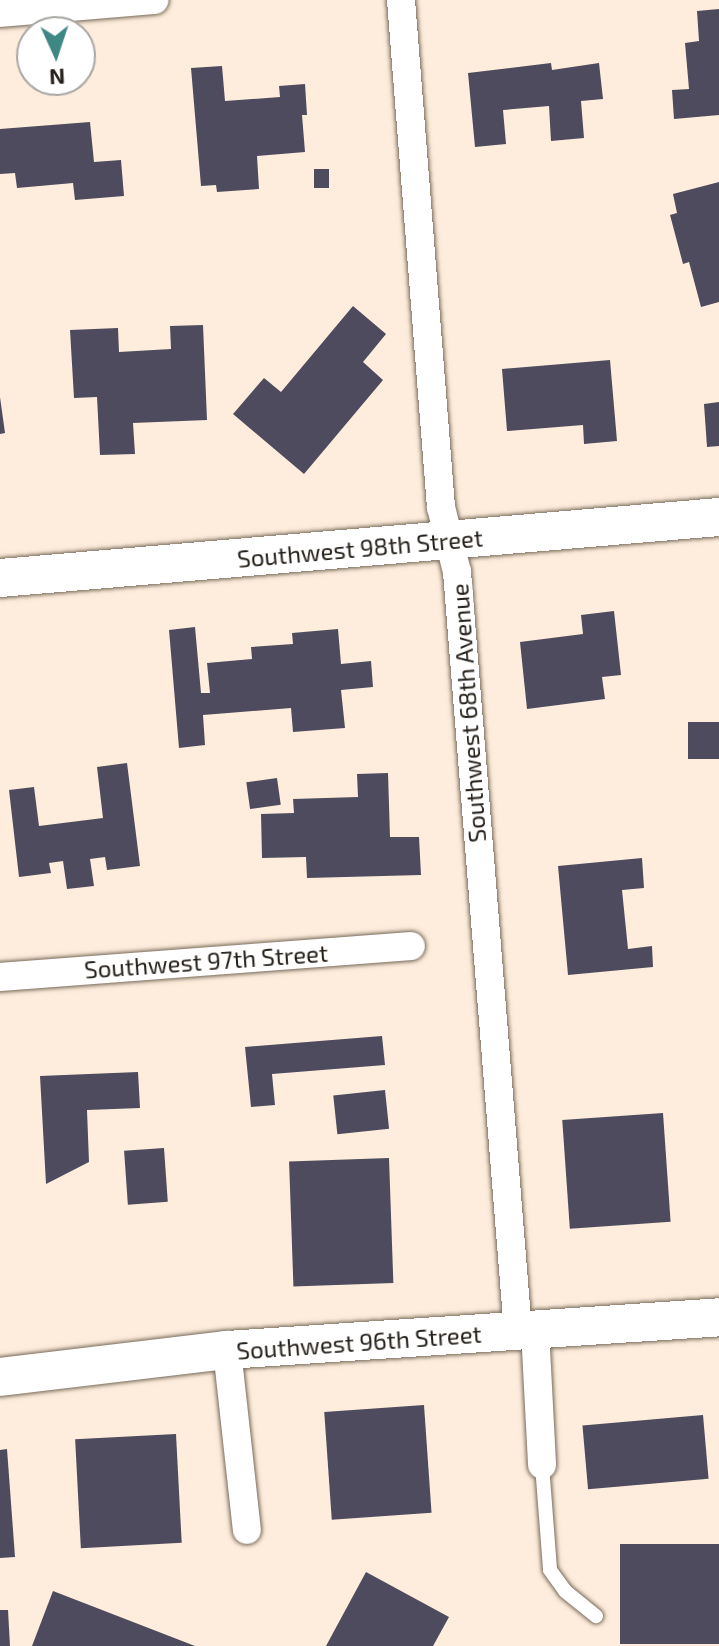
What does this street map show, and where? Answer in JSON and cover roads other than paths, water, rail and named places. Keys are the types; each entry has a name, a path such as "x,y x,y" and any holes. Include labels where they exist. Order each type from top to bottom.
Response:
{"street":[{"path":"0,13 154,0"},
{"name":"Southwest 68th Avenue","path":"401,0 441,507 457,572 526,1331 542,1465"},
{"name":"Southwest 98th Street","path":"0,578 719,517"},
{"name":"Southwest 97th Street","path":"0,977 411,946"},
{"name":"Southwest 96th Street","path":"0,1377 227,1350 719,1317"},
{"path":"227,1350 247,1530"}],"lane":[{"path":"542,1465 550,1570 565,1591 596,1616"}]}
